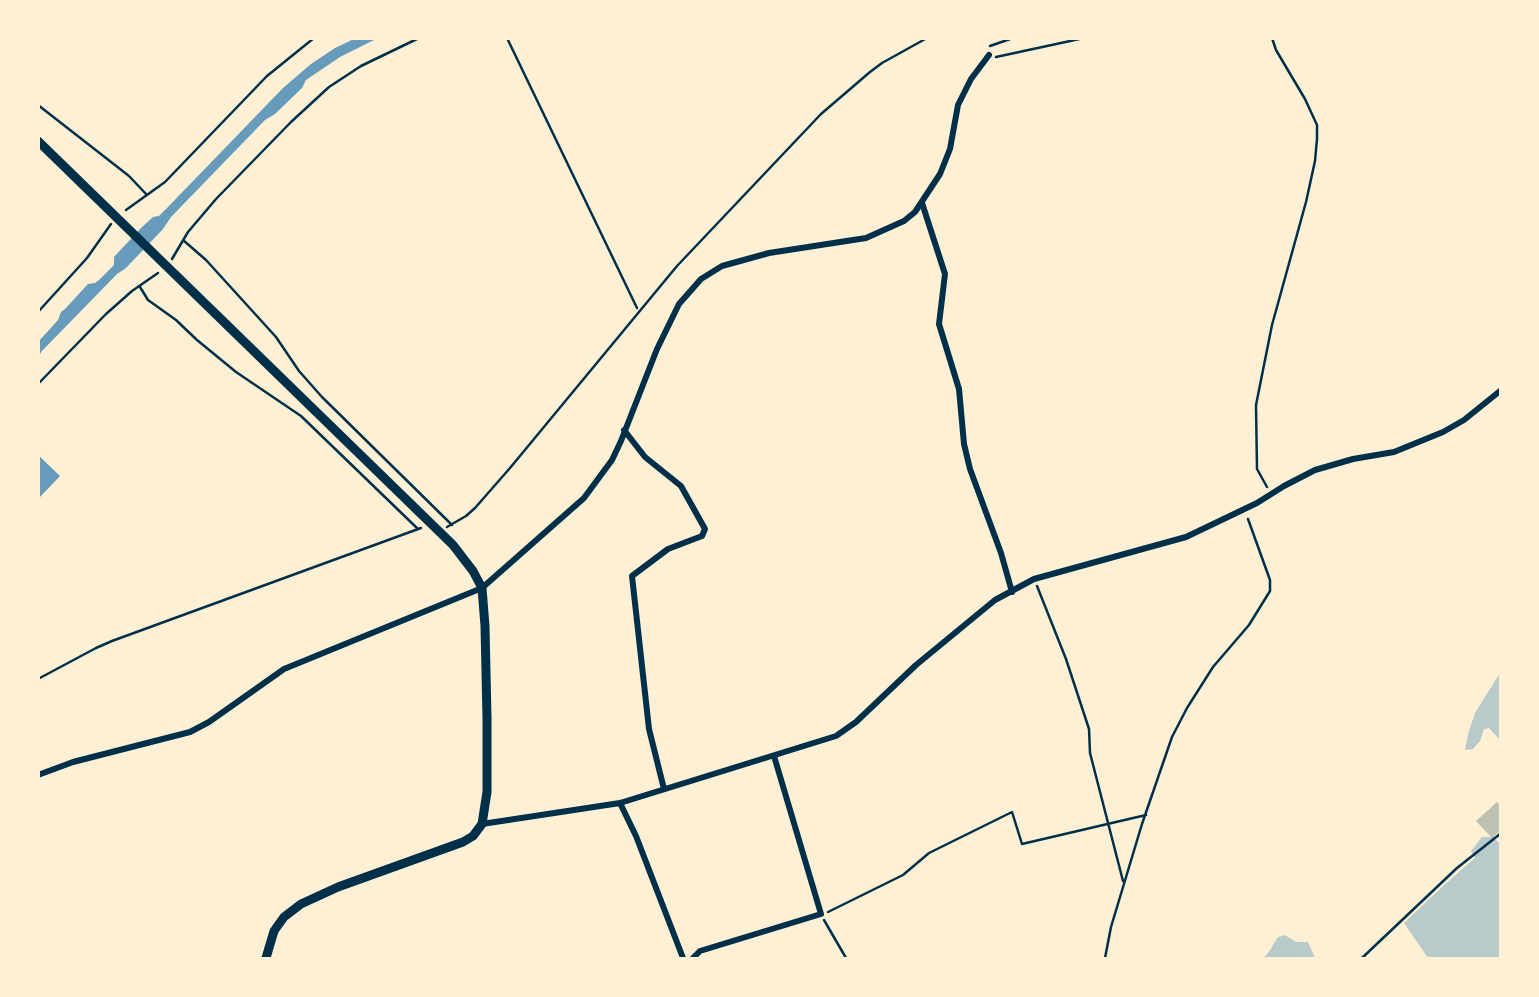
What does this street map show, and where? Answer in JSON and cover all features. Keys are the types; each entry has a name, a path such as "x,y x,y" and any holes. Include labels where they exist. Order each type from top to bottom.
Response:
{"main road":[{"path":"38,141 434,527 464,558 482,588 487,718 487,792 482,824 473,836 463,842 338,887 301,904 284,916 274,931 266,958"}],"street":[{"path":"38,775 73,762 190,732 209,722 284,670 482,588 584,498 612,460 657,349 679,304 701,279 722,266 769,253 866,238 904,221 915,212 940,174 950,149 958,105 971,79 989,55"},
{"path":"922,203 946,274 939,324 959,389 964,444 1012,592"},
{"path":"482,824 620,803 836,736 856,722 916,665 995,600 1034,579 1186,537 1315,470 1353,459 1394,452 1443,432 1500,391"},
{"path":"624,430 645,457 681,486 705,529 702,536 668,549 632,576 649,729 664,789"},
{"path":"693,958 700,951 821,914 774,756"},
{"path":"620,803 636,836 683,958"}],"path":[{"path":"38,312 87,258 116,216 177,171 278,66 314,38"},
{"path":"38,384 106,314 167,266 200,216 291,121 329,87 362,66 419,38"},
{"path":"507,38 637,308"},
{"path":"38,679 112,641 418,529 452,525 466,516 677,266 803,132 870,72 927,38"},
{"path":"986,43 987,47 1013,38"},
{"path":"989,55 1003,56 1084,38"},
{"path":"1271,494 1257,469 1256,405 1272,325 1306,202 1317,139 1317,125 1306,99 1276,50 1272,38"},
{"path":"38,105 129,176 147,195"},
{"path":"183,240 206,260 276,337 321,397 452,525"},
{"path":"139,286 148,300 176,320 236,372 300,416 418,529"},
{"path":"1105,958 1124,884 1172,737 1213,667 1249,625 1270,591 1270,580 1244,509"},
{"path":"1034,579 1066,659 1089,729 1090,753 1124,884"},
{"path":"846,958 821,914 903,875 929,853 1013,812 1022,844 1146,815"},
{"path":"1362,958 1457,868 1500,834"}],"shaded area":[{"path":"1500,673 1500,740 1489,728 1484,729 1480,741 1473,749 1465,750 1475,713"},
{"path":"1482,837 1493,837 1500,848 1500,958 1428,958 1404,923 1475,858 1471,851"},
{"path":"1285,935 1296,942 1308,942 1315,958 1263,958 1278,937"}],"water":[{"path":"354,39 376,39 340,57 306,80 302,88 265,120 39,357 39,341 58,320 61,312 88,284 95,283 114,265 114,257 141,228 153,217 159,216 283,88 311,64"},
{"path":"38,455 60,476 39,498 38,498"}],"building":[{"path":"1497,802 1500,805 1500,831 1492,838 1476,821"}]}
